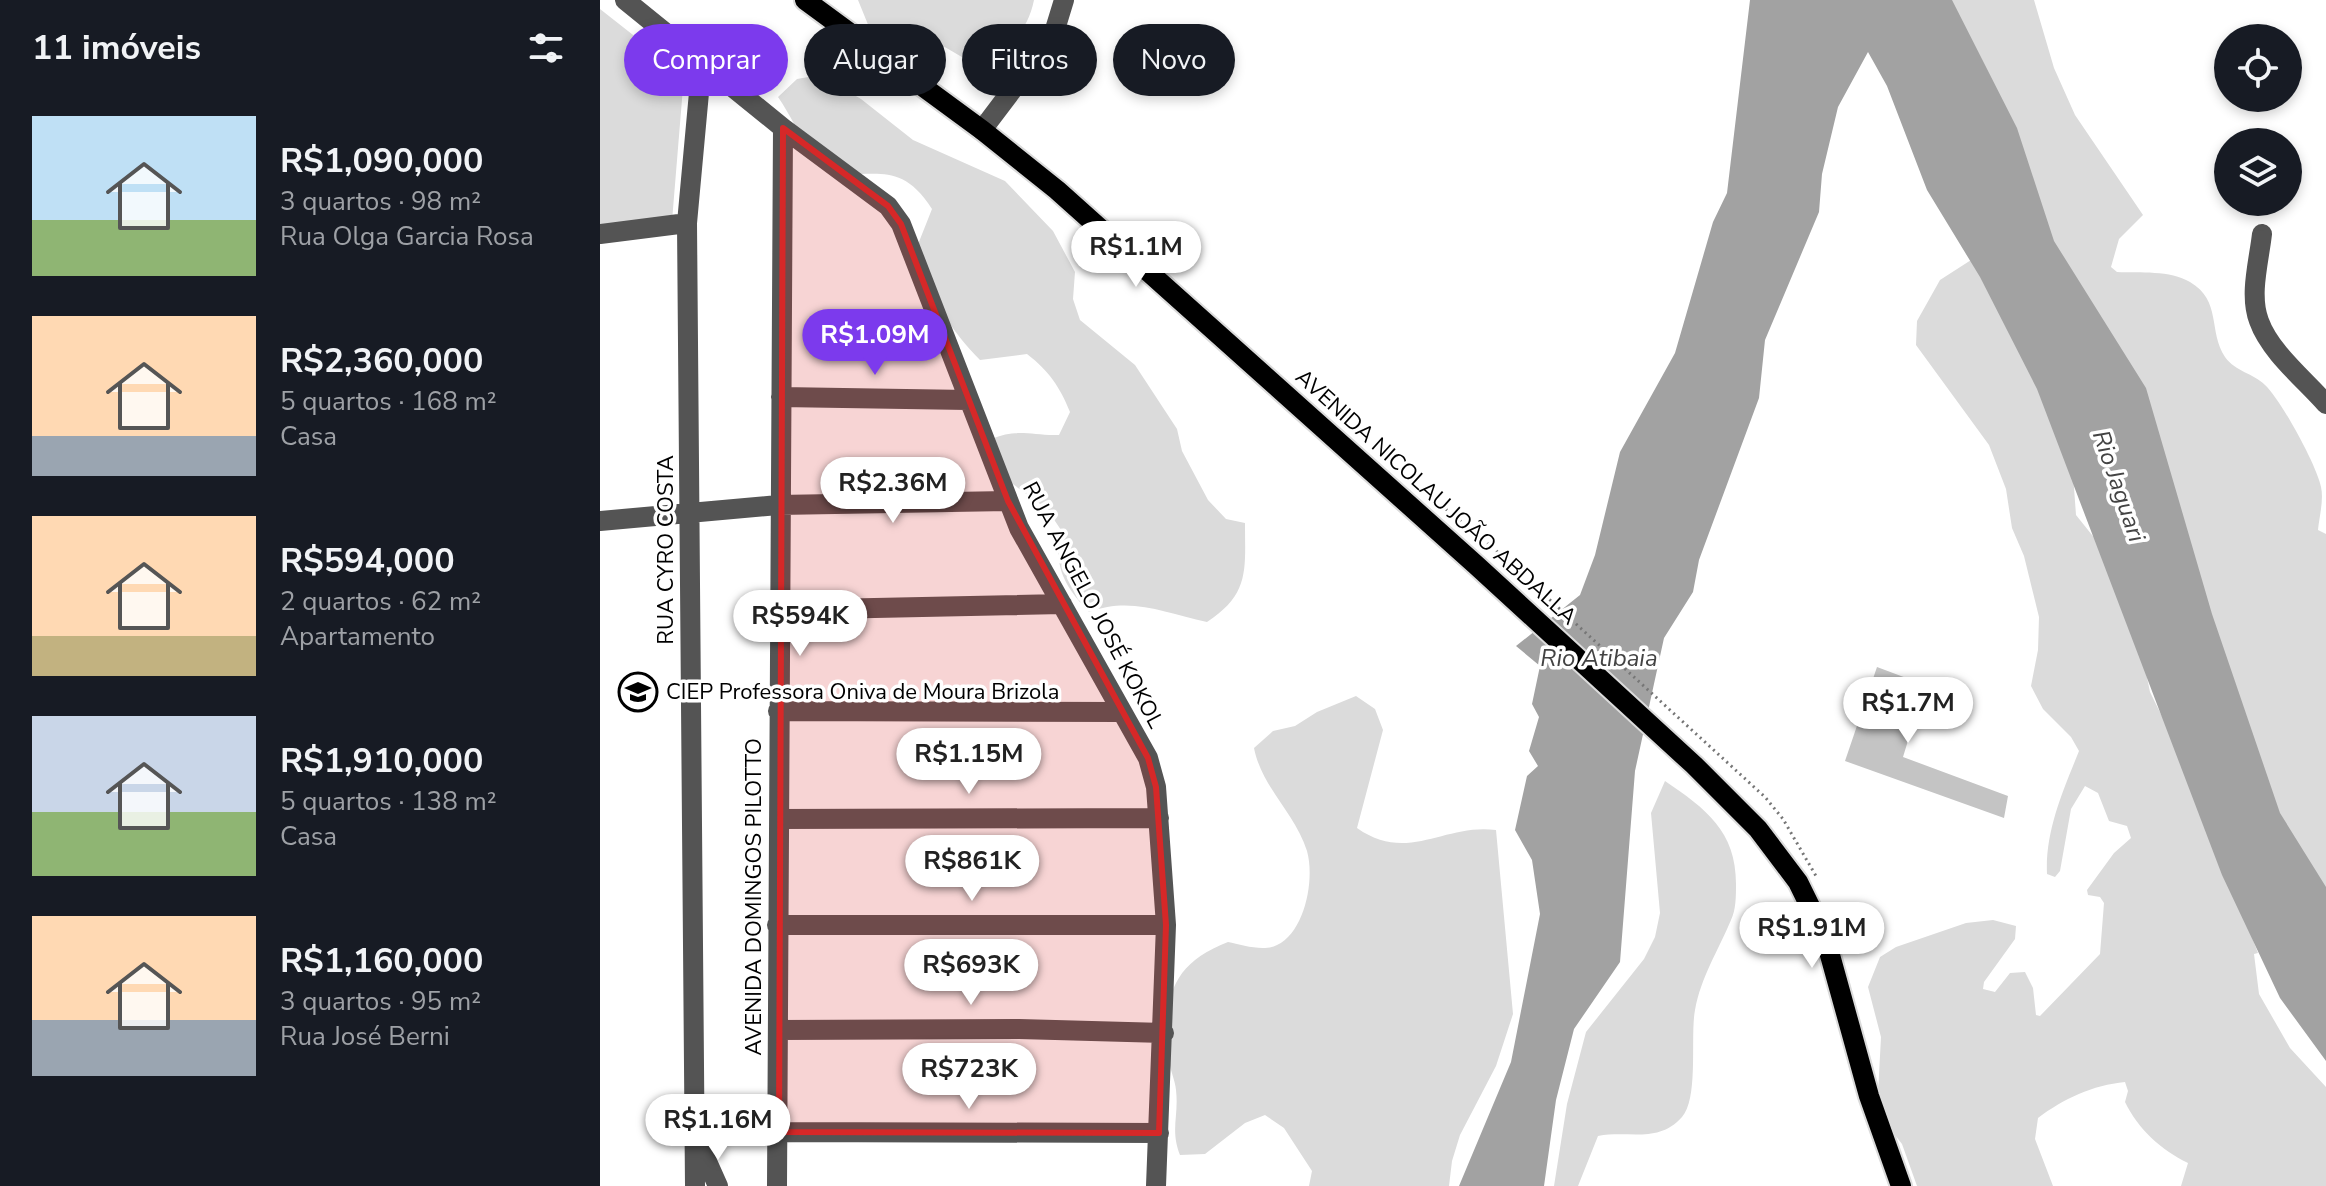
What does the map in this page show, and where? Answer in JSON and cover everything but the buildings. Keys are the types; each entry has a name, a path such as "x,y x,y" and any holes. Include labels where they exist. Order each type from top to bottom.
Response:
{"main road":[{"name":"AVENIDA NICOLAU JOÃO ABDALLA","path":"805,0 982,130 1080,210 1476,565 1694,765 1758,829 1813,907 1825,937 1869,1096 1901,1186"}],"street":[{"name":"RUA ANGELO JOSÉ KOKOL","path":"625,0 656,24"},
{"path":"982,130 1053,36 1064,0"},
{"name":"RUA CYRO COSTA","path":"697,1137 692,1083 687,223 699,96"},
{"name":"RUA ANGELO JOSÉ KOKOL","path":"745,96 888,206 901,224 1008,501 1148,758 1156,787 1166,925 1156,1186"},
{"name":"AVENIDA DOMINGOS PILOTTO","path":"777,1186 778,505 783,128"},
{"path":"600,234 687,223"},
{"path":"2262,234 2255,292 2259,321 2274,345 2326,404"},
{"path":"781,397 968,400"},
{"path":"600,521 778,505 1008,501"},
{"path":"779,610 1062,604"},
{"path":"778,711 1122,712"},
{"path":"779,819 1159,818"},
{"path":"777,925 1166,925"},
{"path":"778,1030 1019,1029 1164,1033"},
{"path":"779,1132 1159,1133"},
{"path":"695,1186 697,1137"},
{"path":"697,1137 718,1186"}],"path":[{"path":"1492,547 1711,746"}],"highlighted area":[{"path":"783,128 888,206 901,224 1008,501 1148,758 1156,787 1166,925 1159,1133 779,1132"}],"shaded area":[{"path":"858,0 1034,0 1025,24 962,24 962,57 946,48 946,24 868,24"},
{"path":"1933,0 2034,0 2054,68 2075,115 2143,215 2119,239 2111,267 2117,272 2155,273 2182,278 2200,290 2211,307 2225,357 2272,393 2313,464 2322,492 2318,530 2326,534 2326,950"},
{"path":"600,9 624,28 624,96 682,96 672,221 600,230"},
{"path":"804,78 804,96 856,96 913,140 1005,181 1053,231 1075,272 1073,299 1080,320 1135,365 1177,429 1182,451 1208,500 1226,519 1245,523 1242,580 1238,591 1221,612 1207,622 1134,606 1104,607 1089,612 1073,593 1060,565 1061,530 1047,509 1010,482 991,439 1017,433 1059,435 1070,412 1058,387 1027,354 980,360 970,349 933,298 913,257 932,209 918,191 904,180 891,175 837,171 817,159 778,97 788,96 788,88 797,79"},
{"path":"1982,253 2073,474 2076,515 2104,550 2139,638 2150,692 2184,761 2258,953 2254,954 2259,994 2290,1048 2326,1087 2326,1186 2181,1186 2188,1163 2160,1145 2137,1121 2125,1102 2128,1091 2125,1082 2079,1094 2038,1118 2035,1139 2053,1186 1917,1186 1902,1144 1877,1112 1881,1037 1868,987 1880,957 1896,947 1966,923 1993,920 2016,926 2015,939 1984,982 1983,989 1995,992 2010,973 2025,972 2033,988 2036,1015 2040,1016 2100,954 2104,903 2100,897 2088,895 2087,890 2114,853 2131,838 2127,826 2109,821 2098,793 2085,786 2071,809 2060,871 2055,877 2047,874 2052,827 2079,751 2071,737 2043,709 2031,686 2038,650 2039,617 2024,556 2012,528 2006,489 1989,445 1916,345 1917,321 1940,280"},
{"path":"1356,696 1375,709 1383,730 1357,828 1393,843 1410,843 1477,829 1496,830 1513,1014 1496,1066 1460,1135 1449,1186 1309,1186 1312,1171 1284,1128 1265,1115 1245,1123 1205,1154 1180,1155 1177,1146 1176,1090 1167,1039 1169,1002 1174,987 1193,962 1228,942 1266,948 1277,945 1295,929 1306,904 1310,876 1307,851 1295,824 1264,776 1254,748 1273,731 1295,726 1317,712"},
{"path":"1665,781 1716,823 1731,849 1735,866 1733,916 1706,975 1695,1010 1692,1082 1687,1108 1682,1117 1663,1131 1598,1136 1578,1186 1554,1186 1567,1104 1586,1032 1644,959 1655,937 1660,913 1651,813"}],"water":[{"path":"1750,0 1952,0 2017,128 2054,241 2146,388 2212,614 2280,813 2326,887 2326,1061 2280,998 2222,875 2037,389 1980,277 1927,190 1887,86 1868,52 1838,107 1822,174 1819,212 1765,340 1759,398 1699,560 1693,592 1664,638 1635,771 1620,962 1574,1029 1556,1100 1544,1186 1459,1186 1511,1062 1540,914 1532,860 1515,830 1527,776 1538,766 1529,751 1539,717 1532,704 1540,666 1516,646 1580,595 1595,555 1620,452 1675,353 1713,222 1727,193"}],"place":[{"name":"CIEP Professora Oniva de Moura Brizola","path":"638,692"}],"water label":[{"name":"Rio Jaguari","path":"2119,486"},
{"name":"Rio Atibaia","path":"1599,658"}]}
